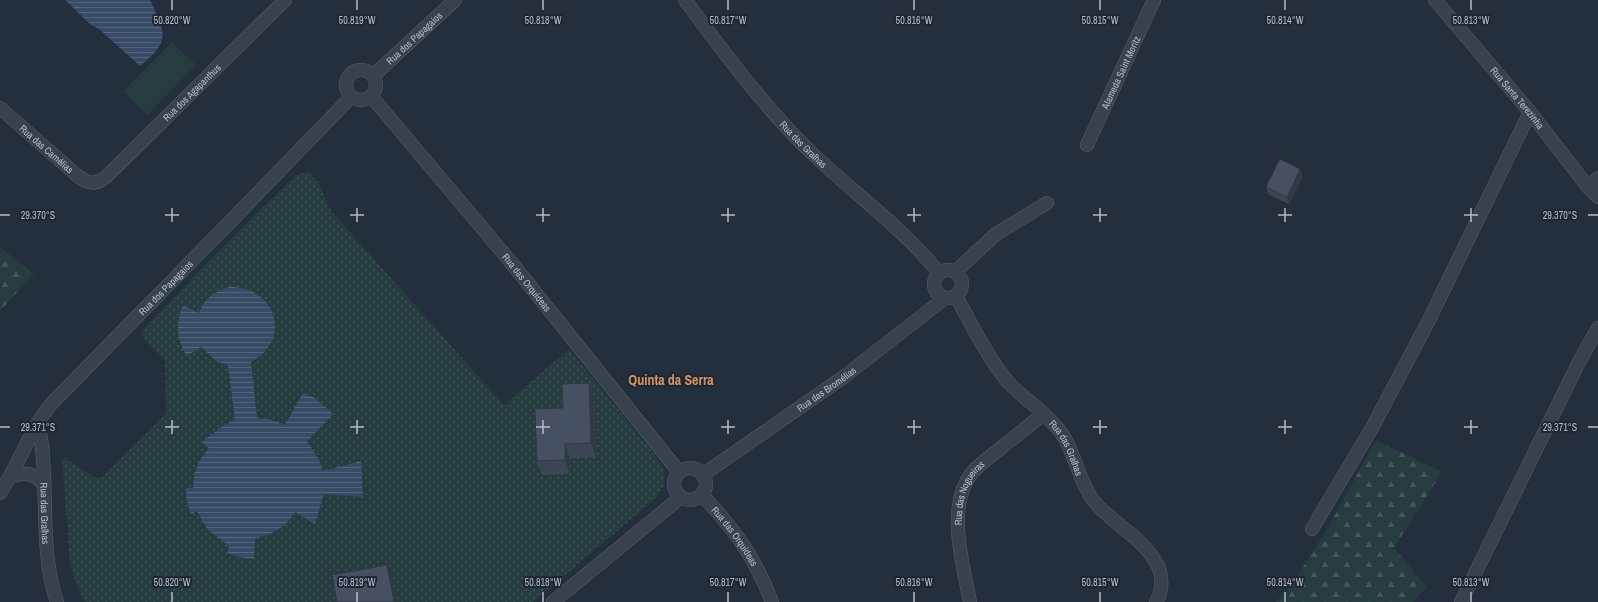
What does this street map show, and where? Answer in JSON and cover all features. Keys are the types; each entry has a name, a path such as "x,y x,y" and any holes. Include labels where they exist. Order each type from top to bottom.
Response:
{"street":[{"name":"Rua dos Agapanthus","path":"96,183 106,177 285,0"},
{"name":"Rua dos Papagaios","path":"373,76 456,0"},
{"name":"Rua das Gralhas","path":"685,0 769,108 814,155 918,249 939,273"},
{"name":"Alameda Saint Moritz","path":"1087,145 1154,0"},
{"name":"Rua Santa Terezinha","path":"1435,0 1530,112 1588,187 1598,197"},
{"path":"364,70 373,76 376,86 371,96 361,100 350,97 346,87 348,76 352,72 364,70"},
{"name":"Rua das Orquídeas","path":"371,96 510,261 678,472"},
{"name":"Rua dos Papagaios","path":"0,492 11,476 37,424 53,402 350,97"},
{"name":"Rua das Camélias","path":"0,108 79,177 88,183 96,183"},
{"path":"1312,529 1372,428 1425,326 1530,112"},
{"path":"1588,187 1598,178"},
{"path":"955,272 996,234 1048,203"},
{"path":"944,270 955,272 962,281 962,286 951,297 936,293 933,282 939,273 944,270"},
{"name":"Rua das Gralhas","path":"951,297 1004,377 1044,414 1063,436 1085,487 1094,500 1140,542 1156,563 1160,571 1161,586 1156,602"},
{"name":"Rua das Bromélias","path":"704,474 845,376 951,297"},
{"path":"1461,602 1579,362 1598,328"},
{"name":"Rua das Nogueiras","path":"970,602 961,553 958,520 962,491 966,482 978,467 1044,414"},
{"name":"Rua das Gralhas","path":"37,424 42,449 47,561 51,586 57,602"},
{"path":"694,468 704,474 707,485 702,495 692,500 681,497 674,488 674,483 678,472 683,469 694,468"},
{"path":"11,476 17,474 30,474 35,476 44,484"},
{"name":"Rua das Orquídeas","path":"702,495 728,523 748,551 763,580 772,602"},
{"path":"552,602 681,497"}],"green space":[{"path":"172,42 196,65 147,115 123,91"},
{"path":"308,172 318,182 331,211 504,405 569,349 650,449 663,468 665,484 656,498 533,602 85,602 76,584 70,564 62,458 65,458 95,478 101,478 166,414 165,360 143,338 142,331 206,264 296,175"},
{"path":"0,247 34,274 0,311"},
{"path":"1376,440 1442,472 1394,548 1427,587 1412,602 1275,602 1287,591 1325,533"}],"water":[{"path":"65,0 150,0 162,29 163,36 161,43 157,50 140,66 99,29 90,24"},
{"path":"229,287 245,289 259,295 268,305 274,316 275,328 272,341 264,352 251,362 257,418 269,419 285,425 303,393 315,398 333,414 307,441 319,460 323,471 361,461 363,497 324,494 315,524 295,512 291,518 278,530 255,538 254,559 239,557 227,553 229,546 207,529 197,511 191,514 187,501 186,488 193,488 197,466 209,448 202,442 224,425 235,420 228,365 216,361 201,347 187,356 181,345 178,332 180,312 183,306 199,313 204,303 210,296"}],"building":[{"path":"1280,159 1300,169 1287,197 1266,187"},
{"path":"589,383 591,443 565,444 565,460 537,461 535,409 563,408 562,384"},
{"path":"387,565 394,602 337,602 332,575"}],"district":[{"name":"Quinta da Serra","path":"671,380"}]}
